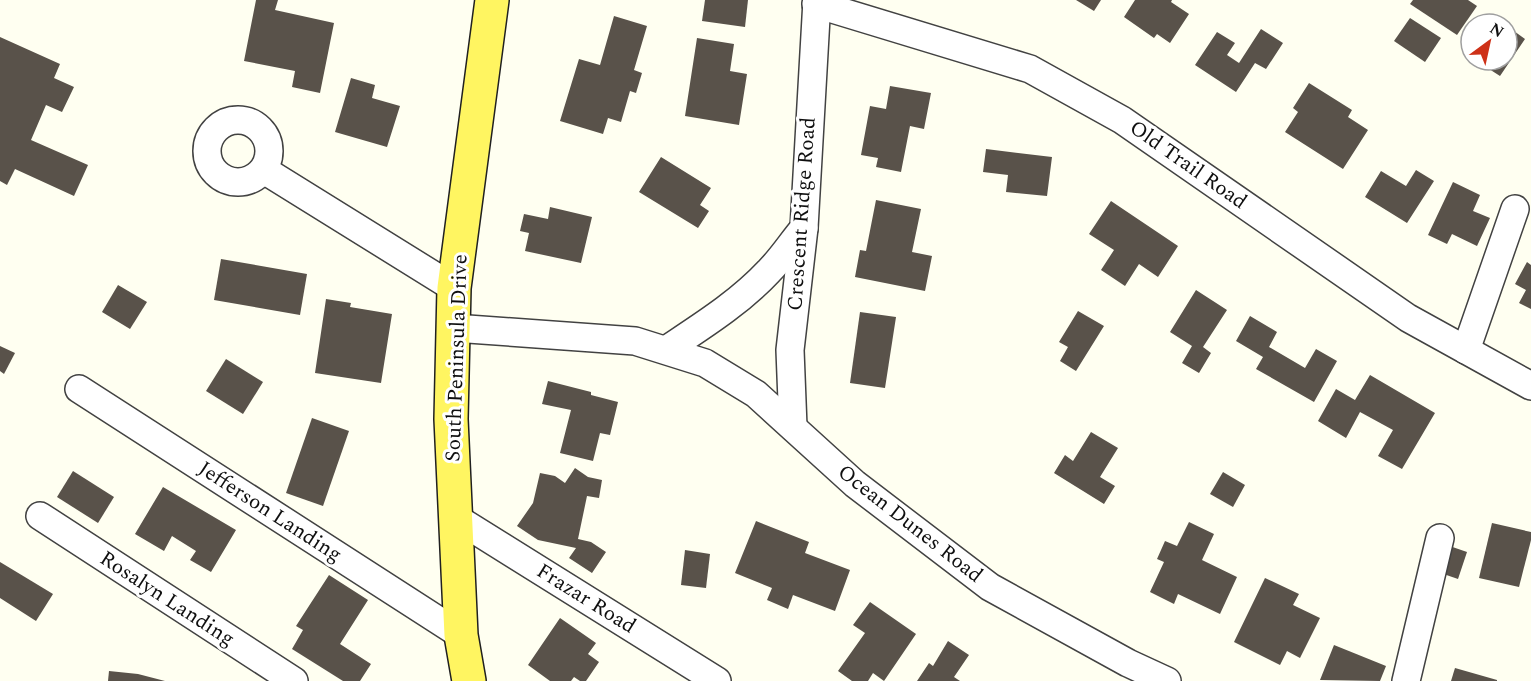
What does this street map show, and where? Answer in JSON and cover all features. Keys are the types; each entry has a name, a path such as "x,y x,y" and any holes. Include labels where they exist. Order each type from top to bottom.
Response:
{"main road":[{"name":"South Peninsula Drive","path":"469,681 461,635 451,419 454,288 492,0"}],"street":[{"name":"Crescent Ridge Road","path":"793,427 790,350 804,228 816,2"},
{"name":"Old Trail Road","path":"816,2 1030,69 1122,120 1408,318 1531,386"},
{"path":"264,170 454,288"},
{"path":"1466,350 1515,209"},
{"path":"666,350 738,300 770,271 804,228"},
{"name":"Ocean Dunes Road","path":"454,328 635,341 705,363 756,394 855,484 990,587 1128,663 1167,681"},
{"name":"Jefferson Landing","path":"79,389 461,635"},
{"name":"Rosalyn Landing","path":"40,516 294,681"},
{"name":"Frazar Road","path":"456,518 717,681"},
{"path":"1406,681 1440,538"}],"building":[{"path":"256,0 278,0 275,10 334,23 320,93 292,87 295,71 244,61"},
{"path":"705,0 748,0 745,27 702,21"},
{"path":"1076,0 1101,0 1094,11"},
{"path":"1135,0 1172,0 1171,2 1189,14 1170,43 1157,34 1154,38 1124,17"},
{"path":"1413,0 1468,0 1477,6 1473,12 1459,12 1457,35 1410,4"},
{"path":"614,16 647,26 634,70 642,73 636,93 630,91 621,122 608,118 603,134 560,121 579,59 600,65"},
{"path":"1410,18 1441,38 1425,62 1394,41"},
{"path":"1261,29 1283,43 1266,69 1255,63 1236,92 1195,65 1217,32 1235,43 1227,55 1239,63"},
{"path":"1519,35 1525,39 1519,48"},
{"path":"0,37 60,64 54,78 74,87 62,112 46,105 31,140 88,165 74,196 15,169 7,185 0,181"},
{"path":"697,38 734,44 730,71 747,74 739,125 685,116"},
{"path":"351,78 375,85 372,98 400,106 387,147 335,132"},
{"path":"1309,83 1352,110 1348,117 1368,130 1343,169 1285,132 1298,112 1293,108"},
{"path":"890,86 931,93 924,129 910,126 901,172 876,167 878,158 861,155 870,106 886,109"},
{"path":"986,149 1052,157 1047,196 1006,192 1008,175 983,172"},
{"path":"661,157 711,188 700,205 709,211 698,228 639,192"},
{"path":"1416,170 1434,181 1407,223 1365,197 1381,171 1406,186"},
{"path":"1453,182 1480,195 1473,211 1490,218 1477,246 1452,234 1447,244 1428,235"},
{"path":"876,200 921,209 912,252 932,256 925,291 855,277 860,250 866,251"},
{"path":"1111,201 1178,246 1158,277 1139,264 1125,286 1101,270 1114,250 1089,234"},
{"path":"550,207 592,217 581,263 525,251 529,233 520,231 524,214 548,219"},
{"path":"221,259 307,274 300,315 214,300"},
{"path":"1527,262 1531,265 1531,309 1519,303 1526,290 1515,284"},
{"path":"118,285 147,302 130,329 102,312"},
{"path":"1196,290 1227,310 1203,347 1211,353 1199,373 1182,363 1192,346 1170,332"},
{"path":"326,299 351,303 350,307 392,314 381,383 315,373"},
{"path":"1078,311 1104,326 1076,371 1060,361 1068,347 1059,342"},
{"path":"860,312 896,317 885,388 850,383"},
{"path":"1250,316 1277,332 1269,347 1305,368 1316,349 1337,361 1314,402 1256,369 1263,357 1236,341"},
{"path":"0,346 15,353 4,374 0,371"},
{"path":"226,359 263,382 243,414 206,391"},
{"path":"1370,375 1435,413 1402,469 1378,456 1393,430 1360,412 1346,438 1318,421 1336,389 1355,400"},
{"path":"548,381 591,392 591,395 618,402 610,435 600,433 593,461 560,453 571,410 542,404"},
{"path":"312,418 349,431 323,506 286,493"},
{"path":"1091,432 1118,448 1100,477 1115,486 1104,504 1054,473 1065,455 1073,461"},
{"path":"575,468 588,477 602,480 599,498 587,496 578,539 591,542 606,552 592,573 569,558 576,548 538,540 517,526 533,503 540,473 555,476 565,483"},
{"path":"73,471 114,497 98,523 57,497"},
{"path":"1223,472 1245,485 1233,507 1210,494"},
{"path":"163,487 236,530 211,572 190,560 196,551 172,536 164,551 135,534"},
{"path":"756,521 809,542 805,553 850,570 835,611 793,595 788,609 767,600 772,588 735,573"},
{"path":"1189,522 1214,534 1202,560 1237,577 1220,614 1178,594 1174,604 1150,592 1164,562 1157,559 1165,541 1177,546"},
{"path":"1492,523 1531,532 1519,587 1479,578"},
{"path":"1438,542 1467,552 1458,579 1429,569"},
{"path":"685,550 710,554 706,588 681,585"},
{"path":"0,562 53,594 36,621 0,598"},
{"path":"329,575 368,600 340,644 371,664 360,681 343,681 292,649 303,630 296,626"},
{"path":"1265,578 1299,594 1293,605 1320,618 1300,658 1287,651 1280,665 1234,642"},
{"path":"870,602 916,634 884,681 873,673 868,681 852,681 838,671 865,633 853,625"},
{"path":"560,618 596,643 588,654 599,662 586,681 580,681 574,677 571,681 550,681 528,665"},
{"path":"948,641 969,655 954,677 960,681 917,681 929,663 933,666"},
{"path":"1334,645 1386,666 1380,681 1320,680"},
{"path":"1455,668 1497,680 1497,681 1451,681"},
{"path":"109,671 138,674 165,681 108,681"}]}
